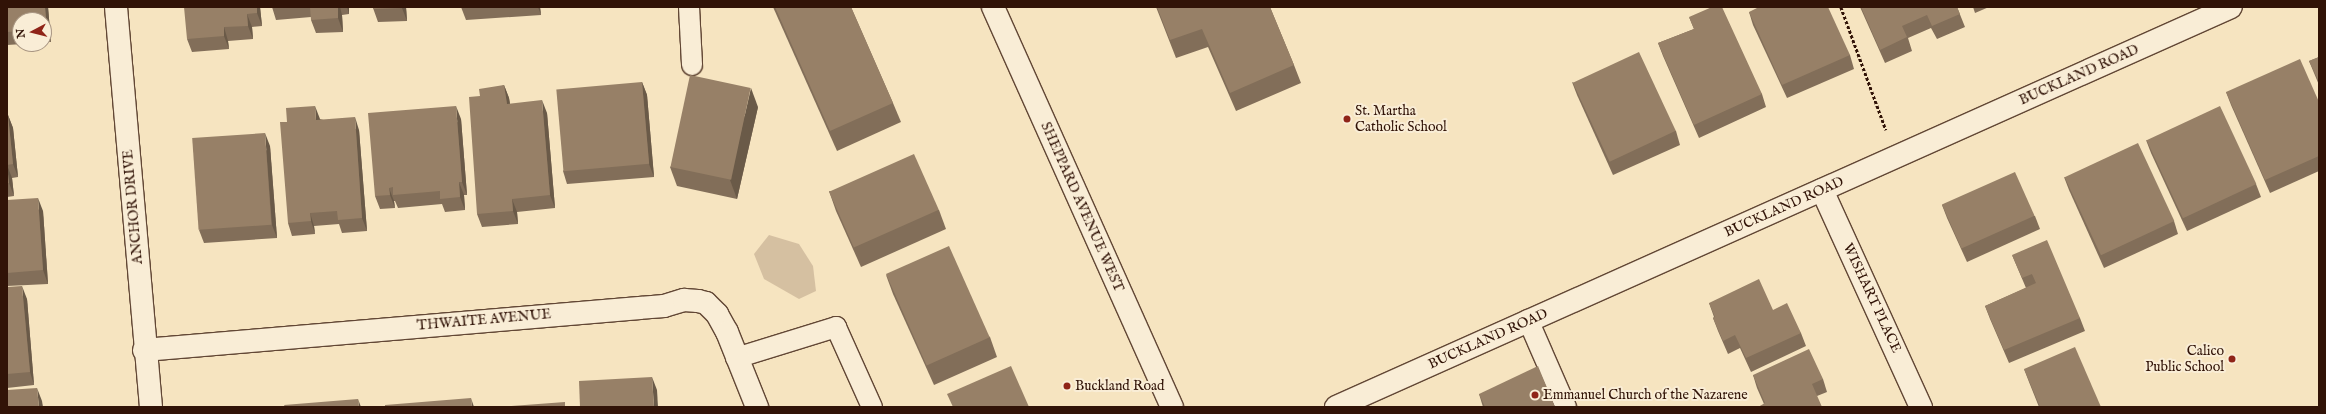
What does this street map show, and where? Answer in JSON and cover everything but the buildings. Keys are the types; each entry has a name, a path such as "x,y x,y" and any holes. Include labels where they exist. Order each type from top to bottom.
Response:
{"street":[{"name":"ANCHOR DRIVE","path":"116,7 144,350 151,407"},
{"name":"SHEPPARD AVENUE WEST","path":"993,7 1172,407"},
{"name":"BUCKLAND ROAD","path":"1336,407 2231,7"},
{"name":"WISHART PLACE","path":"1822,190 1921,407"},
{"name":"THWAITE AVENUE","path":"144,350 664,306 684,300 706,303 717,314 727,332 736,358 757,407"}],"lane":[{"path":"688,7 692,65"},
{"path":"1528,320 1566,407"},
{"path":"736,358 836,327 872,407"}],"path":[{"path":"1841,7 1896,157"}],"shaded area":[{"path":"769,235 799,244 813,266 816,291 799,299 764,279 754,254"}],"place":[{"name":"St. Martha Catholic School","path":"1347,119"},
{"name":"Calico Public School","path":"2232,359"},
{"name":"Buckland Road","path":"1067,386"},
{"name":"Emmanuel Church of the Nazarene","path":"1535,395"}]}
